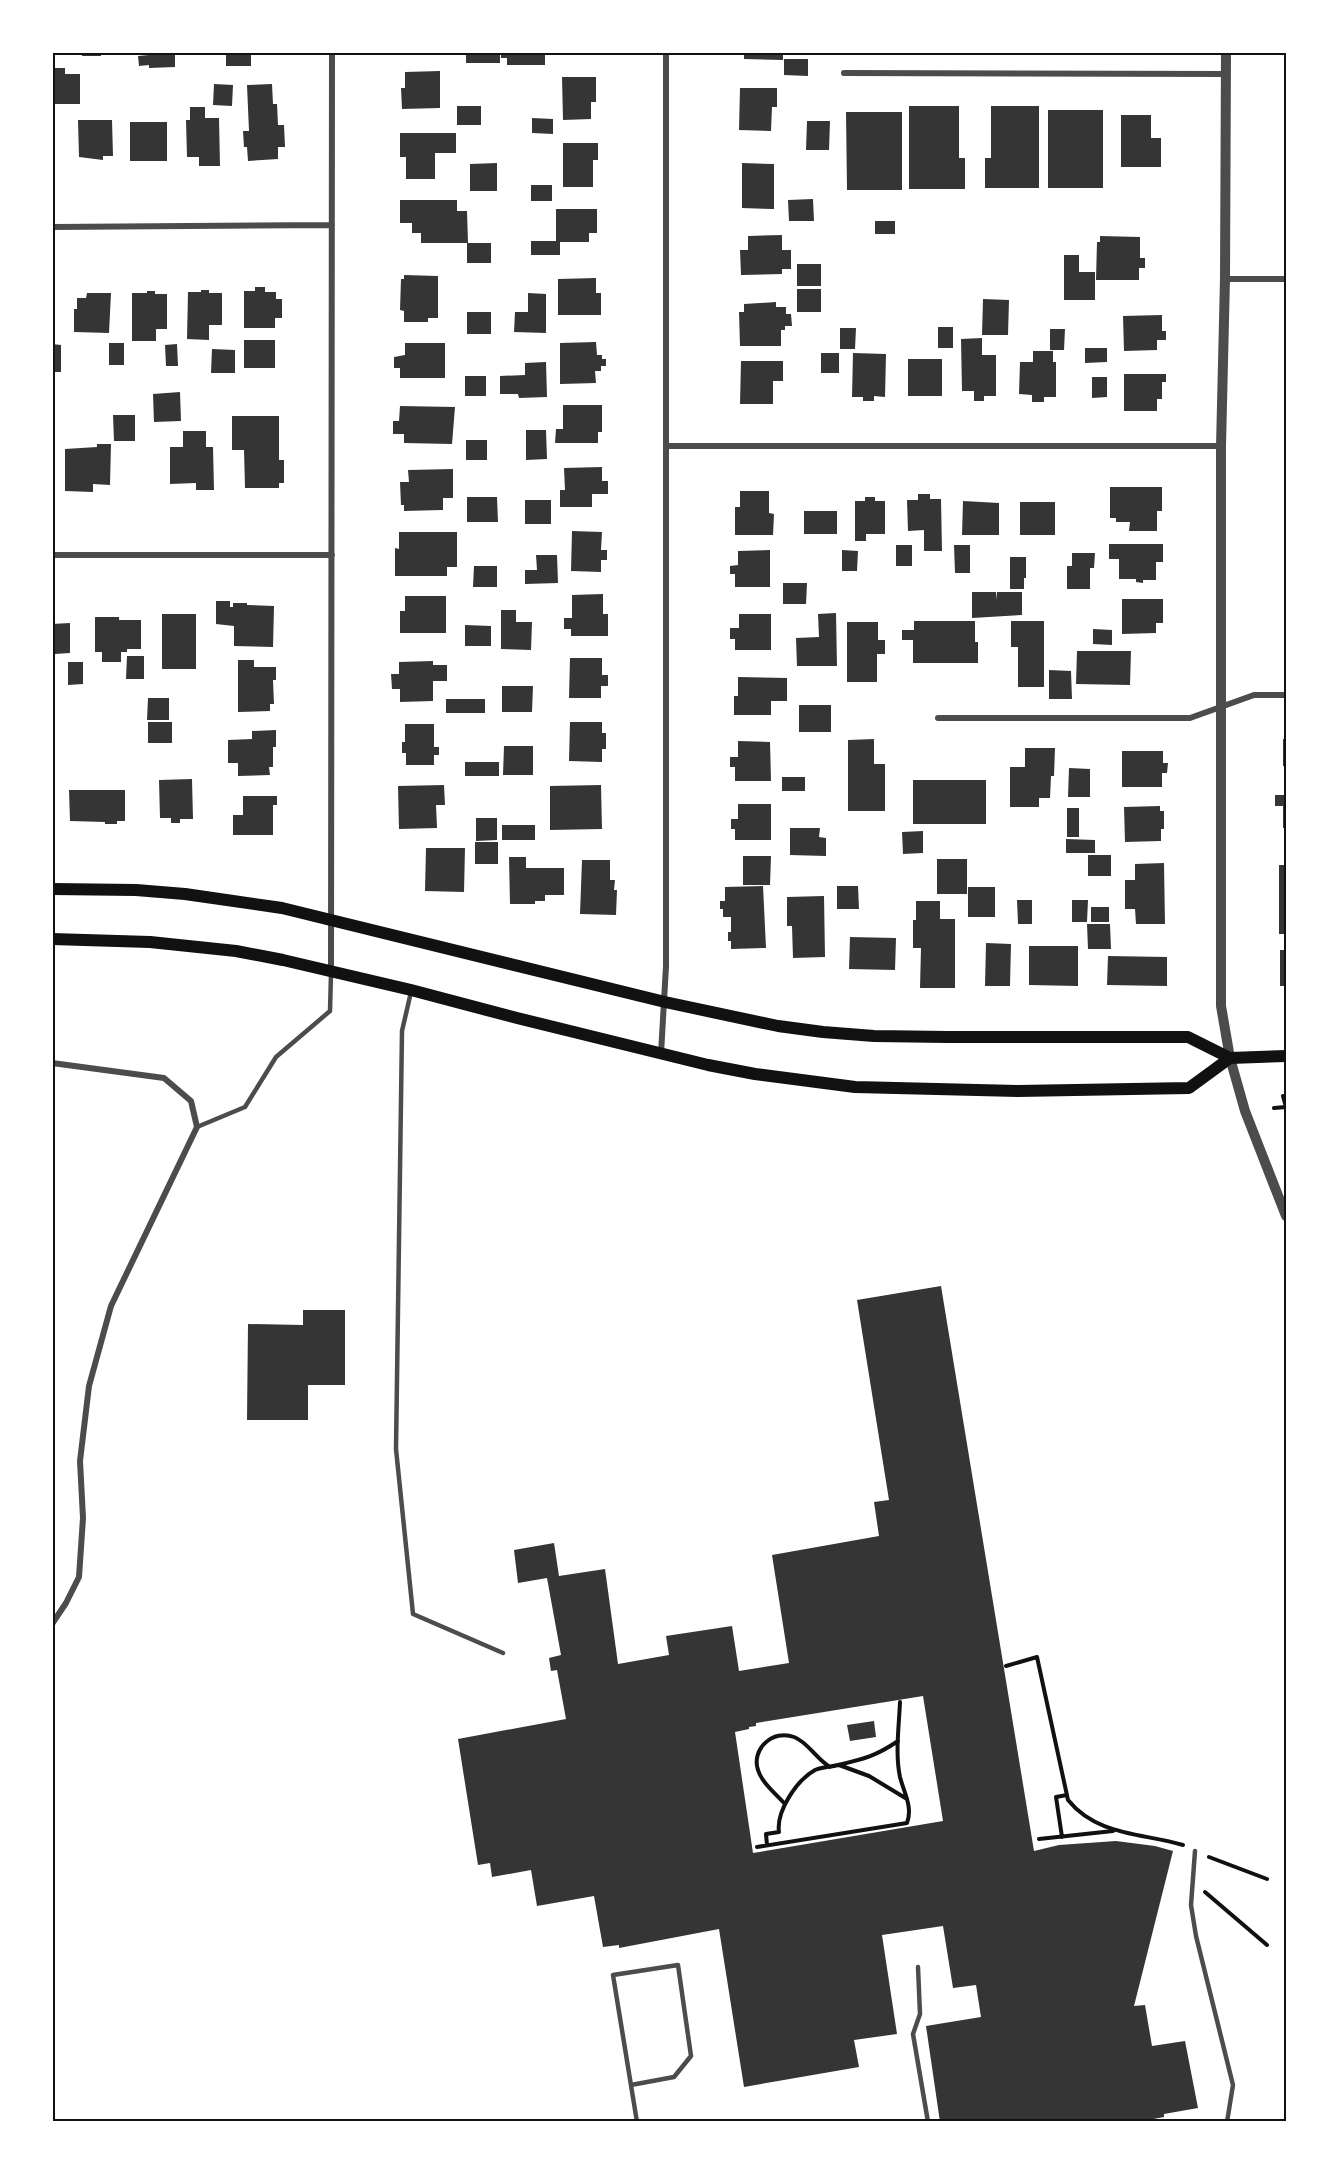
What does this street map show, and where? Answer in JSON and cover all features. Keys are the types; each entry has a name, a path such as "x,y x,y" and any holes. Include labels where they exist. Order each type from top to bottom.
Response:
{"main road":[{"path":"52,889 136,890 185,894 282,908 665,1002 778,1026 874,1036 1188,1037 1230,1058 1287,1056"},
{"path":"52,939 139,941 236,951 331,970 662,1054 755,1074 855,1087 1018,1091 1189,1088 1230,1058"}],"street":[{"path":"331,970 332,52"},
{"path":"662,1054 665,1002 666,52"},
{"path":"1226,52 1225,279 1221,446 1221,1006 1230,1058 1245,1111 1287,1216"},
{"path":"844,73 1226,74"},
{"path":"52,227 332,225"},
{"path":"1225,279 1287,279"},
{"path":"666,446 1221,446"},
{"path":"52,555 332,555"},
{"path":"938,718 1190,718 1254,695 1287,695"},
{"path":"52,1063 164,1078 191,1101 197,1127 111,1306 89,1386 80,1461 83,1518 79,1577 52,1624"}],"lane":[{"path":"197,1127 245,1107 276,1057 330,1011 331,970"},
{"path":"411,990 402,1031 396,1449 413,1614 503,1653"},
{"path":"1196,1851 1191,1905 1196,1936 1233,2085 1227,2121"},
{"path":"631,2085 674,2077 691,2056 678,1965 614,1975 631,2085 637,2121"},
{"path":"918,1967 920,2014 914,2034 928,2121"}],"path":[{"path":"1274,1108 1286,1107 1283,1096"},
{"path":"1006,1666 1037,1657 1068,1800 1077,1811 1092,1822 1113,1831 1166,1840 1268,1879"},
{"path":"757,1847 907,1823 910,1815 900,1775 900,1702"},
{"path":"784,1803 758,1771 758,1755 766,1742 782,1735 799,1739 816,1757 830,1767"},
{"path":"767,1845 766,1834 779,1832 778,1823 784,1803 816,1770 868,1759 899,1741"},
{"path":"839,1765 869,1776 907,1800"},
{"path":"1062,1837 1056,1797 1067,1795"},
{"path":"1039,1839 1113,1831"},
{"path":"1193,1882 1267,1945"}],"building":[{"path":"82,52 101,52 101,56 82,56"},
{"path":"149,52 175,52 175,67 139,66 138,56 149,55"},
{"path":"226,52 251,52 251,66 226,66"},
{"path":"466,52 500,52 500,63 466,63"},
{"path":"501,52 545,52 545,65 507,65 507,58 501,58"},
{"path":"744,52 783,52 783,60 744,59"},
{"path":"784,59 808,59 808,76 784,75"},
{"path":"52,68 65,68 65,74 80,74 80,104 52,104"},
{"path":"440,71 440,108 402,109 401,88 405,88 405,72"},
{"path":"562,77 596,77 596,102 591,102 591,119 563,120"},
{"path":"214,84 233,85 232,106 213,105"},
{"path":"272,84 273,104 277,104 278,125 284,125 285,147 278,147 278,159 248,161 243,131 249,131 247,85"},
{"path":"740,88 777,88 777,107 772,107 771,131 739,130"},
{"path":"457,106 481,106 481,125 457,125"},
{"path":"909,106 959,106 959,158 965,158 965,189 909,189"},
{"path":"991,106 1039,106 1039,188 985,188 985,158 991,158"},
{"path":"190,107 205,107 205,118 219,118 220,166 199,166 199,157 187,157 186,120 190,120"},
{"path":"1048,110 1103,110 1103,188 1048,188"},
{"path":"846,112 902,112 902,190 847,190"},
{"path":"1121,115 1151,115 1151,138 1161,138 1161,167 1121,167"},
{"path":"532,118 553,119 553,134 532,133"},
{"path":"78,120 112,120 113,156 103,156 103,160 79,157"},
{"path":"807,121 830,121 829,150 806,150"},
{"path":"130,122 167,122 167,161 130,161"},
{"path":"400,133 456,133 456,153 435,153 435,179 406,179 406,157 400,157"},
{"path":"563,143 598,143 598,160 593,160 593,187 563,187"},
{"path":"497,163 497,191 470,191 470,164"},
{"path":"742,163 774,164 774,209 742,208"},
{"path":"531,185 552,185 552,201 531,201"},
{"path":"813,199 814,221 789,221 788,200"},
{"path":"400,200 457,200 457,211 467,211 468,243 491,243 491,263 467,263 467,243 421,243 421,233 412,233 412,223 400,223"},
{"path":"556,209 597,209 597,233 589,233 589,242 560,242 560,255 531,255 531,241 556,241"},
{"path":"875,221 895,221 895,234 875,234"},
{"path":"782,235 782,250 791,250 791,269 782,269 782,274 741,275 740,250 748,250 748,236"},
{"path":"1100,236 1140,237 1140,258 1145,258 1145,268 1139,268 1139,280 1096,280 1097,242 1100,242"},
{"path":"1064,255 1079,255 1079,272 1095,272 1095,300 1064,300"},
{"path":"797,264 821,264 821,286 797,286"},
{"path":"404,275 438,276 438,318 428,318 428,322 404,322 404,311 400,310 401,279 404,279"},
{"path":"596,278 596,293 601,293 601,315 558,315 558,279"},
{"path":"255,287 265,287 265,292 276,292 276,299 282,299 282,318 275,318 275,328 244,328 244,291 255,291"},
{"path":"797,289 821,289 821,312 797,312"},
{"path":"201,290 209,290 209,293 222,293 222,325 209,325 209,340 187,339 188,292 201,292"},
{"path":"147,291 167,294 167,329 156,329 156,341 132,341 132,293 147,293"},
{"path":"87,293 111,293 109,333 74,332 74,309 77,309 77,298 86,298"},
{"path":"528,293 546,294 546,333 514,332 515,312 528,312"},
{"path":"983,299 1009,300 1008,335 982,335"},
{"path":"776,302 776,307 786,307 786,314 791,314 792,326 785,326 785,330 781,330 781,346 740,346 739,312 744,312 744,304"},
{"path":"467,312 491,312 491,334 467,334"},
{"path":"1162,315 1162,331 1166,331 1166,340 1157,340 1157,350 1124,351 1123,316"},
{"path":"938,327 953,327 953,348 938,348"},
{"path":"840,328 856,328 855,349 840,349"},
{"path":"1050,329 1065,329 1064,350 1050,350"},
{"path":"982,338 982,355 996,355 996,396 984,396 984,401 974,401 974,391 962,391 961,339"},
{"path":"244,340 275,340 275,368 244,368"},
{"path":"596,342 597,355 602,355 602,359 606,359 606,366 601,366 601,371 595,371 596,383 560,384 560,343"},
{"path":"109,343 124,343 124,365 109,365"},
{"path":"405,343 445,343 445,378 400,378 400,368 394,368 394,357 405,355"},
{"path":"52,344 61,345 61,372 52,372"},
{"path":"177,344 178,366 166,366 165,345"},
{"path":"1085,348 1107,348 1107,362 1085,363"},
{"path":"212,349 235,350 235,373 211,373"},
{"path":"1033,351 1053,351 1053,362 1056,362 1056,397 1044,397 1044,402 1032,402 1032,395 1019,394 1020,362 1033,362"},
{"path":"821,353 839,353 839,373 821,373"},
{"path":"853,353 886,354 885,397 874,396 874,401 863,401 863,397 852,397"},
{"path":"908,359 942,359 942,396 908,396"},
{"path":"741,361 783,361 783,381 773,381 773,404 740,404"},
{"path":"546,362 547,397 519,398 518,394 500,394 500,376 525,375 525,363"},
{"path":"1124,374 1166,374 1166,382 1162,382 1162,399 1157,399 1157,411 1124,411"},
{"path":"465,376 486,376 486,396 465,396"},
{"path":"1092,377 1107,377 1107,397 1092,398"},
{"path":"180,392 181,421 154,422 153,394"},
{"path":"563,405 602,405 602,432 598,432 598,443 555,443 556,429 563,429"},
{"path":"400,406 455,407 452,444 404,443 404,434 393,434 393,421 399,421"},
{"path":"113,415 135,415 135,441 114,441"},
{"path":"232,416 279,416 279,460 284,460 284,483 279,483 279,488 245,488 244,450 232,450"},
{"path":"526,430 546,430 547,459 526,460"},
{"path":"183,431 206,431 206,447 213,447 214,490 196,490 196,483 170,484 170,447 183,447"},
{"path":"466,440 487,440 487,460 466,460"},
{"path":"97,444 111,444 110,485 93,484 93,492 65,491 65,449 97,447"},
{"path":"602,467 602,481 608,481 608,494 592,494 592,507 560,507 560,490 565,490 564,468"},
{"path":"453,469 453,498 443,498 443,510 404,511 404,505 401,505 400,482 409,482 408,470"},
{"path":"1110,487 1162,487 1162,511 1157,511 1157,531 1129,531 1130,522 1116,522 1116,518 1110,518"},
{"path":"740,491 769,491 769,513 774,514 773,535 735,535 735,507 740,507"},
{"path":"918,494 930,494 930,499 941,499 942,551 924,551 924,530 908,531 907,500 918,500"},
{"path":"467,497 497,497 498,522 467,522"},
{"path":"865,497 875,497 875,501 885,501 885,534 866,534 866,541 855,541 855,501 865,501"},
{"path":"525,500 551,500 551,524 525,524"},
{"path":"963,501 999,503 999,535 962,535"},
{"path":"1020,502 1055,502 1055,535 1020,535"},
{"path":"804,511 837,511 837,534 804,534"},
{"path":"572,531 602,532 601,550 607,550 607,560 601,560 601,572 571,571"},
{"path":"399,532 457,532 457,567 447,567 447,576 395,576 395,548 399,549"},
{"path":"1109,544 1163,544 1163,562 1156,562 1156,580 1143,580 1143,583 1136,582 1136,579 1119,579 1119,559 1109,559"},
{"path":"896,545 912,545 912,566 896,566"},
{"path":"954,545 970,545 970,573 955,573"},
{"path":"770,550 770,587 735,587 735,574 730,574 730,566 738,565 738,551"},
{"path":"842,550 858,551 857,571 842,571"},
{"path":"1072,553 1095,553 1094,568 1090,568 1090,589 1067,589 1067,566 1072,566"},
{"path":"536,555 557,555 558,583 525,584 525,570 537,570"},
{"path":"1010,557 1026,557 1024,589 1010,589"},
{"path":"474,566 497,566 497,587 473,587"},
{"path":"783,583 807,583 806,604 783,604"},
{"path":"972,592 996,592 996,600 997,592 1022,592 1022,615 972,618"},
{"path":"603,594 603,614 608,614 608,636 571,636 571,629 564,629 564,618 572,618 572,595"},
{"path":"405,596 446,596 446,633 400,633 400,611 405,611"},
{"path":"1122,599 1163,599 1163,623 1156,623 1156,633 1122,634"},
{"path":"216,601 230,601 230,607 233,607 233,603 274,606 273,647 234,646 234,626 216,624"},
{"path":"501,610 516,610 516,622 532,622 531,650 501,649"},
{"path":"836,613 837,666 797,666 796,638 819,637 818,614"},
{"path":"162,614 196,614 196,669 162,669"},
{"path":"739,614 771,614 771,650 735,650 735,639 730,639 730,628 739,628"},
{"path":"95,617 141,620 141,649 127,649 127,652 121,652 121,662 102,662 102,652 95,652"},
{"path":"914,621 975,621 978,663 913,663 913,640 902,640 902,630 914,630"},
{"path":"1011,621 1044,621 1044,687 1018,687 1018,647 1011,647"},
{"path":"847,622 878,622 878,640 885,640 885,654 877,654 877,682 847,682"},
{"path":"70,623 70,653 55,654 55,666 52,666 52,624"},
{"path":"465,625 491,626 491,646 465,646"},
{"path":"1093,629 1112,630 1112,645 1093,644"},
{"path":"1077,651 1131,651 1130,685 1076,684"},
{"path":"127,656 144,656 144,679 126,679"},
{"path":"570,658 602,658 602,675 608,675 608,686 601,686 601,698 569,698"},
{"path":"238,660 254,660 254,667 276,667 276,680 273,680 274,704 270,704 270,711 238,712"},
{"path":"433,661 433,665 447,665 447,681 433,681 433,701 400,702 400,689 392,689 391,674 399,674 399,662"},
{"path":"68,662 83,662 83,684 68,685"},
{"path":"1049,670 1071,671 1072,699 1049,699"},
{"path":"738,677 787,678 787,701 771,701 771,715 734,715 734,696 738,696"},
{"path":"502,686 533,686 532,712 502,712"},
{"path":"148,698 169,698 169,720 147,720"},
{"path":"446,699 485,699 485,713 446,713"},
{"path":"799,705 831,705 831,732 799,732"},
{"path":"148,722 172,722 172,743 148,743"},
{"path":"570,722 602,722 602,733 606,733 606,749 602,749 602,762 569,761"},
{"path":"405,724 434,724 434,747 439,747 439,755 434,755 434,765 406,765 406,753 402,753 402,742 405,742"},
{"path":"276,730 276,747 273,747 273,767 269,767 270,775 238,776 238,763 228,763 228,740 252,739 252,731"},
{"path":"874,739 874,764 885,764 885,811 848,811 848,740"},
{"path":"1283,739 1286,739 1286,766 1283,766"},
{"path":"738,741 770,742 771,781 735,781 735,767 730,767 730,757 738,757"},
{"path":"504,746 533,746 533,775 503,775"},
{"path":"1025,748 1055,748 1050,798 1039,798 1039,807 1010,807 1010,767 1025,767"},
{"path":"1122,751 1163,751 1163,763 1168,763 1167,773 1162,773 1162,787 1122,787"},
{"path":"465,762 499,762 499,776 465,776"},
{"path":"1069,768 1090,769 1090,797 1068,797"},
{"path":"782,777 805,777 805,791 782,791"},
{"path":"192,779 193,819 180,819 180,823 171,823 171,818 160,818 159,780"},
{"path":"913,780 986,780 986,824 913,824"},
{"path":"1284,784 1286,784 1286,828 1283,828 1283,806 1275,806 1275,795 1284,795"},
{"path":"444,785 445,805 436,805 437,828 399,829 398,786"},
{"path":"601,785 602,829 550,830 550,786"},
{"path":"69,790 125,790 125,821 105,824 105,822 70,821"},
{"path":"243,796 277,796 277,805 273,805 273,835 233,835 233,815 243,815"},
{"path":"738,804 771,804 771,840 735,840 735,829 731,829 731,819 738,819"},
{"path":"1160,806 1160,811 1164,811 1161,841 1125,842 1124,807"},
{"path":"1067,808 1079,808 1079,837 1067,837"},
{"path":"476,818 497,818 497,840 476,841"},
{"path":"502,825 535,825 535,840 502,840"},
{"path":"790,828 820,828 819,837 826,838 826,856 790,855"},
{"path":"923,831 923,853 903,854 902,832"},
{"path":"1066,839 1095,840 1095,853 1066,853"},
{"path":"475,842 498,842 498,864 475,864"},
{"path":"426,848 465,848 464,892 425,891"},
{"path":"1088,855 1111,855 1111,876 1088,876"},
{"path":"743,856 771,856 770,885 743,885"},
{"path":"509,857 526,857 526,868 564,868 564,895 545,895 545,901 535,901 535,904 510,904"},
{"path":"937,859 967,859 967,894 937,894"},
{"path":"582,860 610,860 610,880 615,880 614,890 617,890 616,915 580,914"},
{"path":"1164,863 1165,924 1136,924 1135,909 1125,909 1125,880 1135,880 1135,864"},
{"path":"1279,865 1286,865 1286,934 1279,934"},
{"path":"763,886 766,948 731,949 728,932 731,932 731,917 723,917 723,909 720,909 720,901 725,901 725,887"},
{"path":"837,886 858,886 859,909 837,909"},
{"path":"968,887 995,887 995,917 968,917"},
{"path":"824,896 825,957 793,958 792,926 787,926 787,897"},
{"path":"1017,900 1032,900 1032,924 1018,924"},
{"path":"1072,900 1088,900 1087,922 1072,922"},
{"path":"916,901 940,901 940,919 955,919 955,988 920,988 921,948 913,948"},
{"path":"1091,907 1109,907 1109,922 1091,922"},
{"path":"1087,924 1110,924 1111,949 1088,949"},
{"path":"850,937 896,938 895,970 849,969"},
{"path":"986,943 1011,944 1010,986 985,986"},
{"path":"1029,946 1078,946 1078,986 1029,985"},
{"path":"1280,950 1286,950 1286,986 1280,986"},
{"path":"1108,956 1167,957 1167,986 1107,985"},
{"path":"941,1286 1034,1851 1059,1845 1116,1841 1155,1846 1173,1851 1134,2006 1145,2005 1152,2046 1185,2041 1198,2108 1164,2114 1164,2117 1138,2122 940,2122 926,2026 981,2017 976,1985 953,1988 943,1926 882,1935 897,2034 854,2040 859,2067 744,2087 719,1929 619,1948 619,1945 603,1947 594,1896 537,1906 531,1870 492,1877 490,1863 478,1865 458,1739 566,1719 557,1670 551,1671 549,1658 561,1655 547,1578 518,1583 514,1550 554,1543 559,1576 605,1569 618,1664 669,1655 666,1636 732,1626 739,1671 789,1663 772,1555 879,1536 874,1502 889,1500 857,1300","holes":["923,1696 943,1821 753,1853 735,1732 749,1729 749,1727 756,1726 756,1723"]},
{"path":"303,1310 345,1310 345,1385 308,1385 308,1420 247,1420 248,1324 303,1325"},
{"path":"874,1721 876,1737 850,1741 847,1725"}]}
